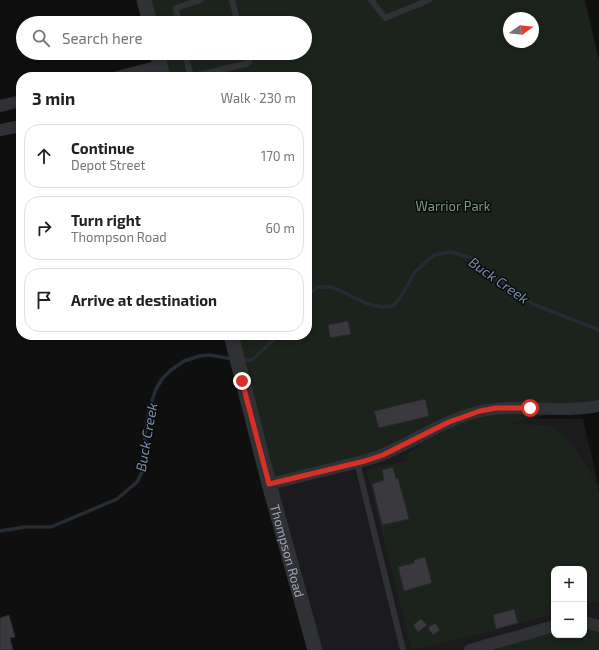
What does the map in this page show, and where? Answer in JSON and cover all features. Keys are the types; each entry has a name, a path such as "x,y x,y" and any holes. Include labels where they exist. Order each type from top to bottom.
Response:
{"street":[{"path":"144,0 148,16"},
{"path":"135,72 160,65"},
{"path":"0,106 16,102"},
{"path":"0,130 16,127"},
{"name":"Thompson Road","path":"232,340 269,484 316,650"},
{"path":"269,484 383,455 437,427 480,411 496,408 578,409 599,406"},
{"path":"587,623 599,626"},
{"path":"470,650 551,627"}],"lane":[{"path":"177,16 176,8 201,0"},
{"path":"232,0 236,16"},
{"path":"371,0 385,18 429,0"},
{"path":"186,60 189,72"},
{"path":"212,72 246,64 249,62 249,60"},
{"path":"357,462 403,650"}],"shaded area":[{"path":"500,418 583,419 599,487 599,650 315,650 269,484"}],"green space":[{"name":"Warrior Park","path":"151,0 585,0 599,61 599,401 509,424 549,425 561,433 574,447 590,472 599,493 599,601 587,604 587,566 551,566 551,615 481,634 412,650 366,470 406,461 404,455 421,446 269,484 234,340 312,340 312,72 169,72 166,60 312,60 312,16 155,16"},
{"path":"587,627 599,630 599,650 485,650 551,632 551,638 587,638"}],"building":[{"path":"348,321 351,334 330,338 328,325"},
{"path":"425,399 429,416 379,428 374,411"},
{"path":"393,467 396,479 398,478 409,519 382,525 372,484 384,480 382,470"},
{"path":"425,557 432,583 404,591 398,567 414,563 414,560"},
{"path":"514,609 518,623 496,629 493,615"},
{"path":"9,615 15,637 10,638 13,650 0,650 0,618"},
{"path":"421,619 427,625 418,632 413,625"},
{"path":"435,623 440,630 433,635 428,628"}],"waterway":[{"name":"Buck Creek","path":"312,292 317,287 332,287 368,304 381,307 393,306 400,298 415,272 434,255 451,252 472,258 511,290 535,305 599,330"},
{"name":"Buck Creek","path":"240,360 252,360 274,340"},
{"name":"Buck Creek","path":"0,531 25,527 51,527 117,499 137,482 142,472 145,434 150,406 156,389 162,379 171,370 184,361 199,356 210,355 232,359"}],"route":[{"path":"242,381 269,484 365,461 383,455 431,430 480,411 496,408 530,408"}]}
